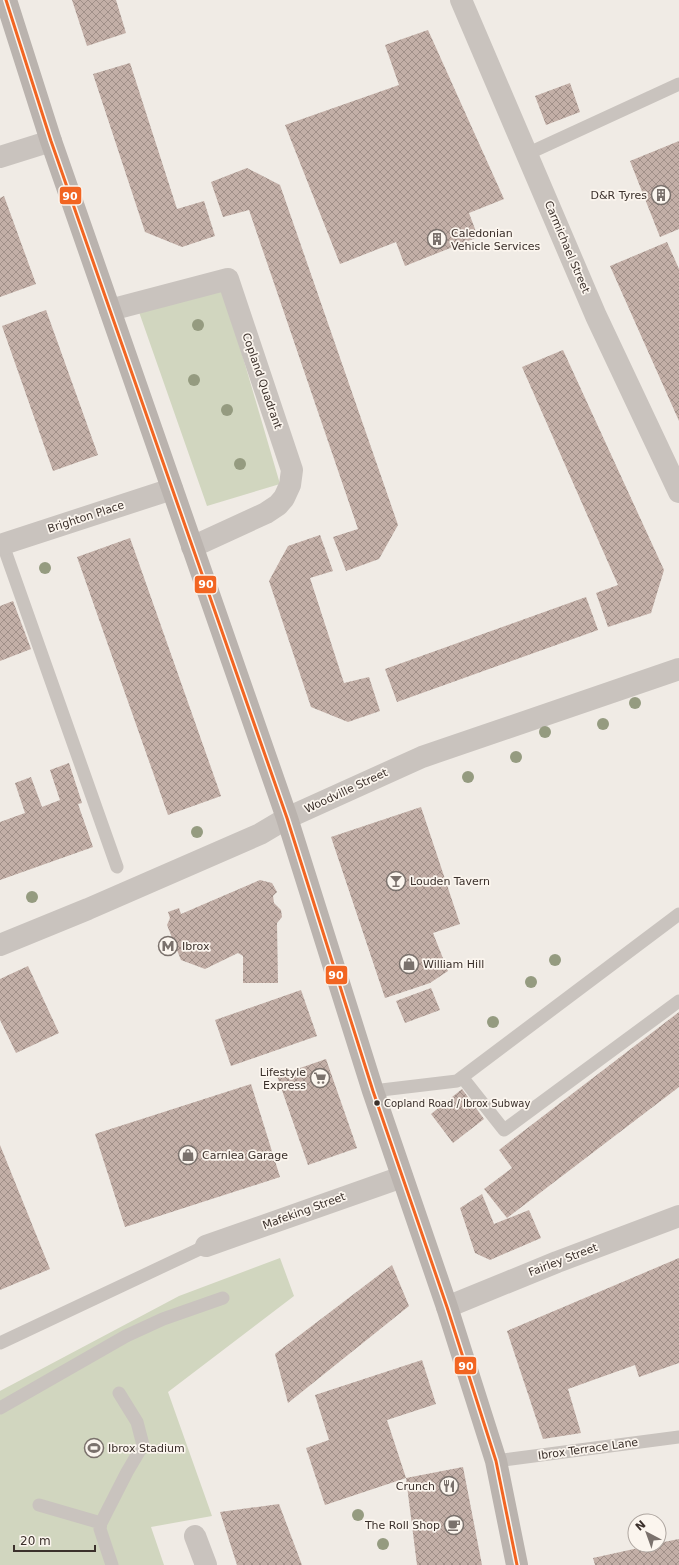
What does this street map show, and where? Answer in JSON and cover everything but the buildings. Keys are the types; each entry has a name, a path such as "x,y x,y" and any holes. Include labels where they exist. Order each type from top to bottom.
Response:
{"street":[{"path":"6,0 51,141 287,818 373,1091 447,1307 496,1461 516,1565"},
{"name":"Carmichael Street","path":"462,0 596,316 679,492"},
{"path":"0,157 51,141"},
{"name":"Copland Quadrant","path":"110,310 228,279 292,470 290,485 284,498 278,505 266,513 192,547"},
{"name":"Brighton Place","path":"1,545 172,489"},
{"name":"Woodville Street","path":"0,945 88,909 253,837 287,818 422,757 679,669"},
{"name":"Mafeking Street","path":"206,1246 402,1176"},
{"name":"Fairley Street","path":"447,1307 557,1262 679,1216"},
{"path":"195,1536 206,1565"}],"lane":[{"path":"527,154 679,84"},
{"path":"1,545 117,868"},
{"path":"373,1091 457,1081 679,914"},
{"path":"462,1077 504,1130 679,1001"},
{"path":"0,1343 206,1246"},
{"path":"0,1408 126,1336 163,1319 223,1298"},
{"path":"112,1565 100,1529 101,1523 127,1472 144,1445 137,1422 119,1393"},
{"name":"Ibrox Terrace Lane","path":"496,1461 679,1437"},
{"path":"40,1505 101,1523"}],"green space":[{"path":"223,289 280,484 207,506 139,312"},
{"name":"Ibrox Stadium","path":"280,1258 294,1296 168,1392 212,1516 151,1527 164,1565 0,1565 0,1391 179,1296"}],"transit line":[{"name":"90","path":"6,0 51,141 287,818 373,1091 447,1307 496,1461 517,1565"}],"place":[{"name":"D&R Tyres","path":"661,195"},
{"name":"Caledonian Vehicle Services","path":"437,239"},
{"name":"Louden Tavern","path":"396,881"},
{"name":"Ibrox","path":"168,946"},
{"name":"William Hill","path":"409,964"},
{"name":"Lifestyle Express","path":"320,1078"},
{"name":"Copland Road / Ibrox Subway","path":"377,1103"},
{"name":"Carnlea Garage","path":"188,1155"},
{"name":"Ibrox Stadium","path":"94,1448"},
{"name":"Crunch","path":"449,1486"},
{"name":"The Roll Shop","path":"454,1525"}]}
